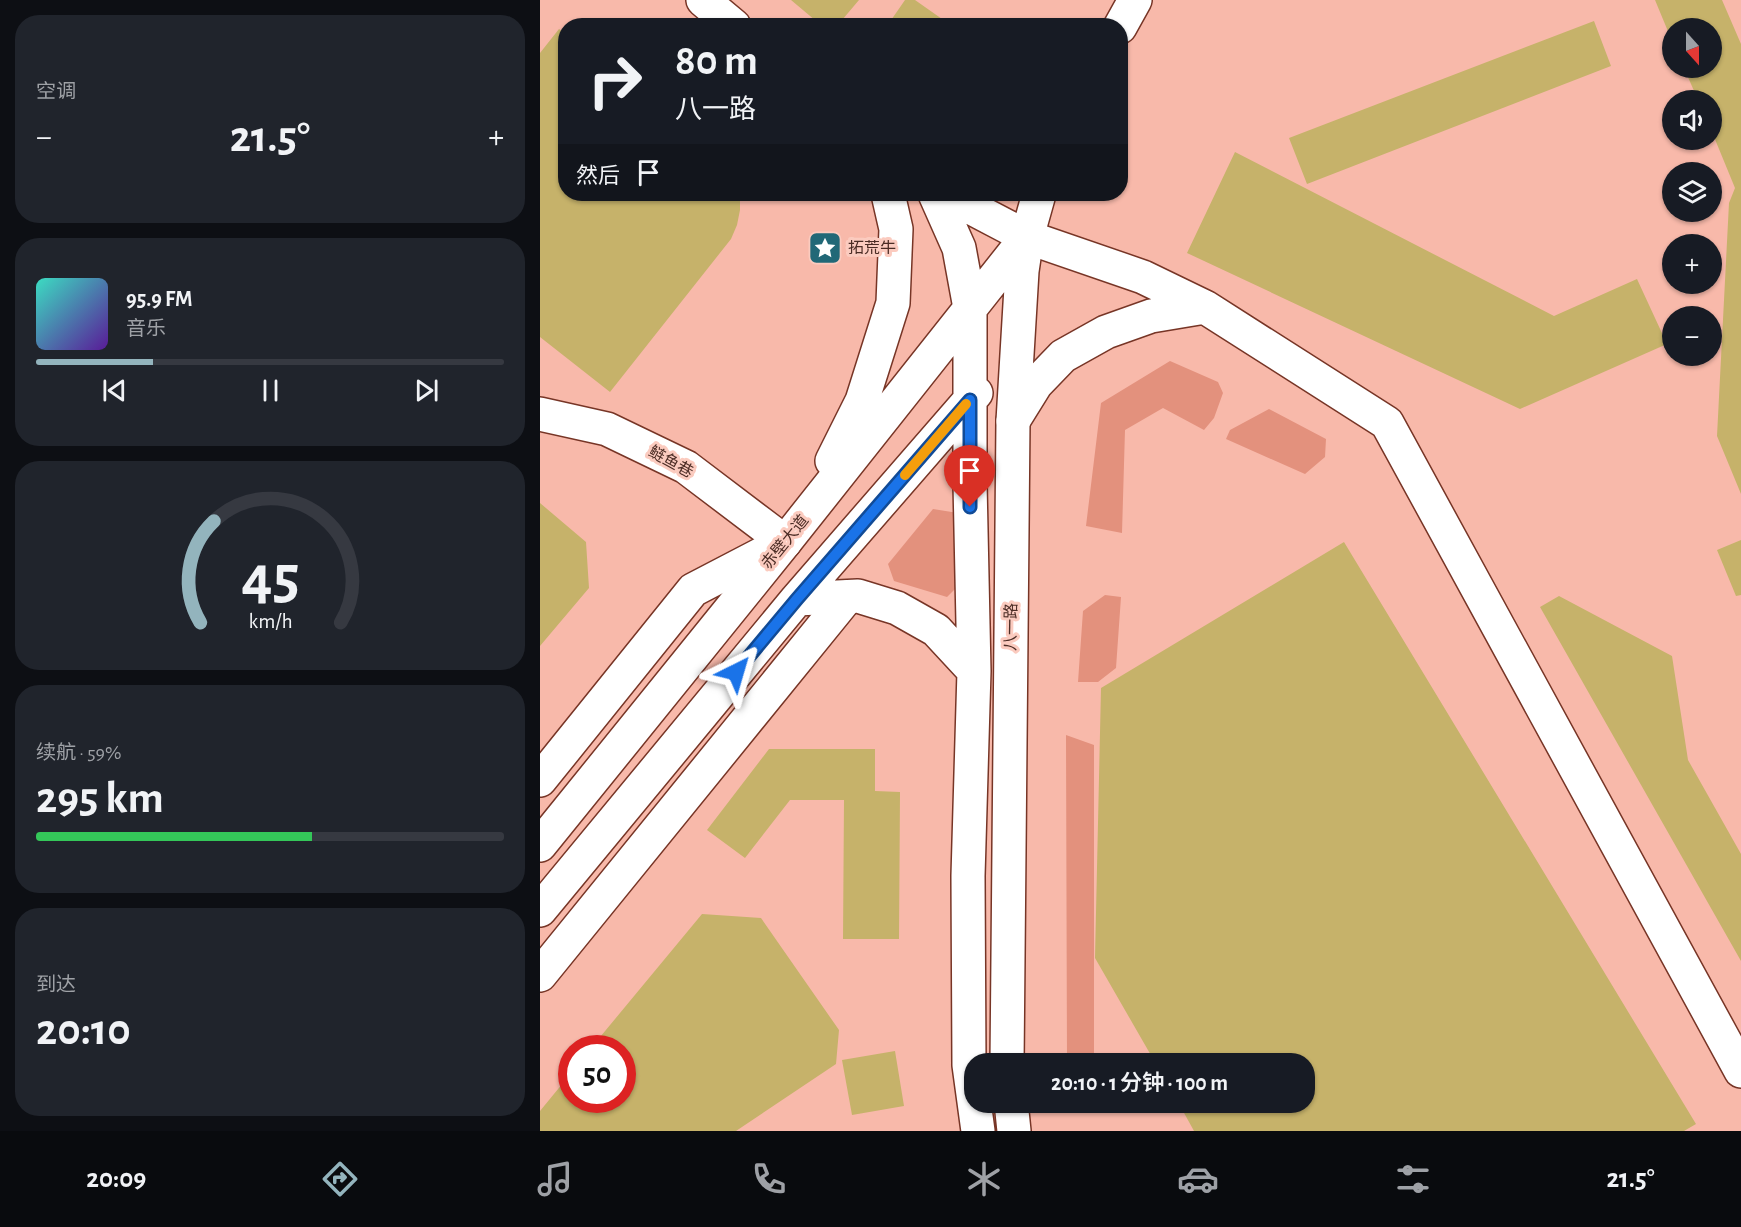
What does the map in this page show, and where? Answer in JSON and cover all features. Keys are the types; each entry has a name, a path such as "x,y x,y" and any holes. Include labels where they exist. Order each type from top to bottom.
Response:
{"main road":[{"path":"703,0 724,18"},
{"path":"1125,18 1135,0"},
{"path":"540,780 693,590 794,531 862,401 893,303 896,230 890,201"},
{"path":"938,201 959,248 970,308 970,495 974,671 968,876 969,1065 978,1131"},
{"path":"958,201 1027,237 1143,277 1205,307 1387,423 1741,1071"},
{"name":"八一路","path":"1007,1053 1013,422 1022,271 1027,237 1037,201"},
{"name":"赤壁大道","path":"540,845 794,531 1027,237"},
{"path":"1013,422 1036,384 1063,356 1106,332 1151,316 1205,307"},
{"path":"540,910 797,599 1018,345"},
{"name":"鲢鱼巷","path":"540,414 607,429 686,467 794,531"},
{"path":"797,599 858,596 897,608 936,630 974,671"},
{"path":"540,975 847,597"},
{"path":"1012,1113 1014,1131"}],"shaded area":[{"path":"1170,361 1218,382 1223,393 1214,418 1204,430 1163,408 1125,430 1122,533 1086,526 1101,403"},
{"path":"1269,409 1326,439 1325,457 1305,474 1226,439 1230,430"},
{"path":"933,509 958,513 956,588 947,597 894,581 888,564"},
{"path":"1105,595 1121,597 1116,668 1098,682 1078,682 1083,611"},
{"path":"1066,735 1094,745 1094,1053 1067,1053"}],"building":[{"path":"791,0 859,0 844,18 812,18"},
{"path":"905,0 915,0 941,18 893,18"},
{"path":"1655,0 1722,0 1741,44 1741,494 1717,436 1729,203 1735,188 1719,150 1722,150 1722,90 1694,90 1688,78 1722,78 1722,18 1662,18"},
{"path":"1594,21 1611,66 1307,184 1289,138"},
{"path":"558,30 558,201 740,201 737,225 731,239 610,392 540,337 540,53"},
{"path":"1235,152 1554,316 1637,279 1662,333 1662,346 1520,409 1187,253"},
{"path":"540,503 586,542 589,588 540,646"},
{"path":"1741,540 1741,595 1736,596 1717,550"},
{"path":"1344,542 1696,1124 1684,1131 1194,1131 1184,1113 1315,1113 1315,1053 1150,1053 1095,958 1101,688"},
{"path":"1559,596 1672,656 1688,760 1741,854 1741,961 1540,607"},
{"path":"769,749 875,749 875,791 900,792 899,939 843,939 844,800 790,800 745,858 707,830"},
{"path":"702,914 761,918 839,1030 836,1064 736,1131 540,1131 540,1111 558,1089 558,1113 636,1113 636,1035 602,1035"},
{"path":"895,1051 904,1106 852,1115 842,1060"}],"slow traffic":[{"path":"905,475 966,404"}],"place":[{"name":"拓荒牛","path":"825,248"}],"route":[{"path":"736,672 970,400 970,507"}]}
